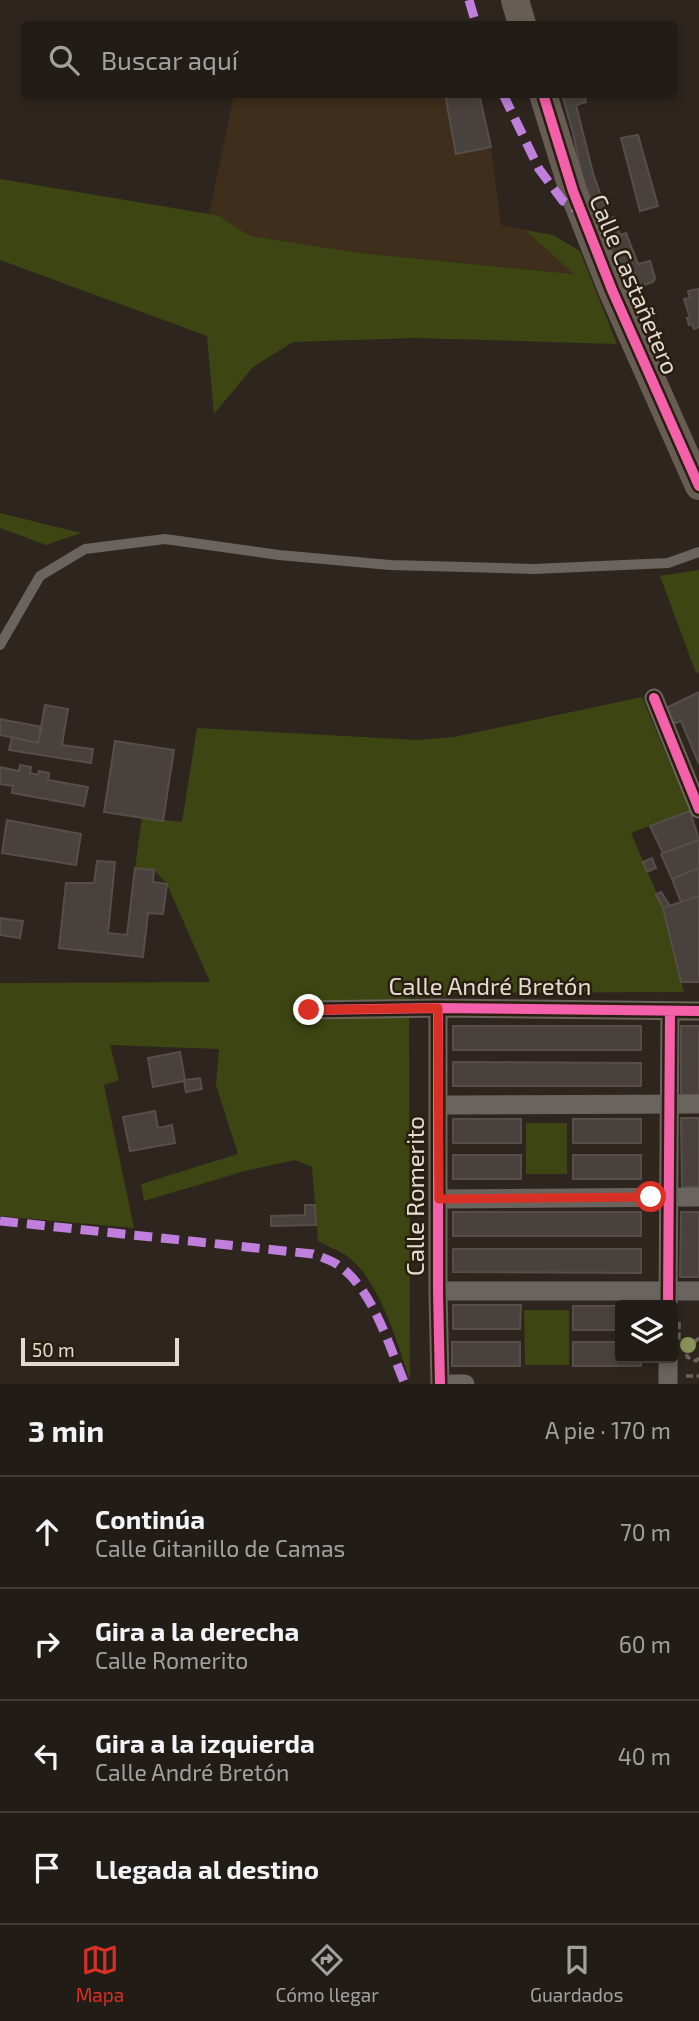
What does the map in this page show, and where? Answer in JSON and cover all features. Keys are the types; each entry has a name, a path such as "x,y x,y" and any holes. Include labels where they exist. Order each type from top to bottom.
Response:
{"street":[{"path":"515,0 521,21"},
{"name":"Calle Castañetero","path":"545,98 573,191 612,290 699,486"},
{"path":"654,698 699,809"},
{"name":"Calle André Bretón","path":"670,1011 699,1002"},
{"name":"Calle André Bretón","path":"309,1010 438,1008 699,1011"},
{"name":"Calle Romerito","path":"438,1008 440,1384"},
{"path":"670,1011 669,1197 672,1300"},
{"path":"439,1105 699,1104"},
{"path":"439,1199 699,1197"},
{"path":"678,1302 699,1291"},
{"path":"438,1292 615,1302"},
{"path":"440,1384 465,1384"}],"lane":[{"path":"0,645 40,576 85,549 165,539 279,555 390,565 534,569 668,563 699,552"}],"path":[{"path":"687,1349 699,1338"},
{"path":"674,1379 699,1376"}],"shaded area":[{"path":"233,98 480,98 491,147 501,225 525,230 576,274 360,253 250,236 219,216 209,214"}],"green space":[{"path":"0,179 219,216 250,236 360,253 574,274 525,230 553,235 580,251 617,344 414,338 293,342 253,367 214,414 207,336 0,260"},
{"path":"0,513 81,533 46,545 0,528"},
{"path":"699,570 699,672 696,673 660,576"},
{"path":"642,697 690,811 631,833 663,908 684,992 451,993 449,997 409,998 410,1381 386,1313 369,1280 347,1256 318,1241 312,1167 295,1160 245,1171 144,1201 141,1184 238,1154 216,1085 219,1049 110,1045 119,1080 104,1085 134,1228 0,1216 0,983 210,982 167,884 154,870 135,868 142,817 182,822 197,728 417,740 454,737"},
{"path":"526,1123 567,1123 567,1174 526,1174"},
{"path":"524,1310 569,1310 569,1365 525,1365"}],"building":[{"path":"446,98 480,98 491,147 456,154"},
{"path":"563,98 585,98 586,102 576,105 593,173 609,219 614,217 620,235 626,233 638,264 650,261 655,278 653,282 632,289 586,197"},
{"path":"638,135 658,206 640,211 621,138"},
{"path":"699,289 699,327 694,329 692,324 689,325 687,318 690,318 684,299 690,298 688,291"},
{"path":"699,692 699,764 681,721 673,724 666,708"},
{"path":"45,705 68,709 62,745 93,749 91,763 9,750 12,737 38,743"},
{"path":"0,719 42,727 38,743 0,735"},
{"path":"115,741 174,750 163,821 104,812"},
{"path":"20,765 31,767 30,773 49,773 48,780 88,787 84,806 12,793 13,786 0,784 0,767 19,771"},
{"path":"690,811 699,840 663,853 650,826"},
{"path":"7,820 81,834 76,865 2,853"},
{"path":"699,840 699,868 672,879 661,854"},
{"path":"652,858 656,868 647,872 643,862"},
{"path":"97,861 115,862 108,933 127,935 135,868 154,870 153,882 167,884 163,914 148,913 143,957 59,948 66,883 94,883"},
{"path":"699,868 699,896 681,902 672,879"},
{"path":"661,892 670,906 663,908 656,894"},
{"path":"699,896 699,982 681,982 663,908"},
{"path":"0,918 23,921 20,938 0,935"},
{"path":"453,1026 641,1026 641,1050 453,1050"},
{"path":"681,1026 699,1026 699,1095 681,1095"},
{"path":"180,1052 185,1080 200,1078 202,1089 186,1092 184,1081 153,1087 148,1058"},
{"path":"453,1062 641,1063 641,1086 453,1086"},
{"path":"155,1111 158,1128 172,1125 175,1143 130,1151 123,1117"},
{"path":"681,1118 699,1118 699,1187 682,1187"},
{"path":"453,1119 521,1119 521,1143 453,1143"},
{"path":"573,1119 641,1119 641,1143 573,1143"},
{"path":"453,1155 521,1155 521,1179 453,1179"},
{"path":"573,1155 641,1155 641,1179 573,1179"},
{"path":"305,1205 315,1205 316,1225 271,1226 271,1216 305,1215"},
{"path":"453,1212 641,1212 641,1236 453,1236"},
{"path":"681,1212 699,1212 699,1277 680,1277"},
{"path":"453,1249 641,1249 641,1273 453,1272"},
{"path":"453,1305 521,1305 520,1329 453,1329"},
{"path":"573,1306 615,1306 615,1330 573,1330"},
{"path":"452,1342 520,1342 520,1366 452,1366"},
{"path":"573,1342 615,1342 615,1363 641,1363 641,1366 573,1366"}],"marked path":[{"path":"469,0 475,21"},
{"path":"505,98 539,169 563,201 581,212"},
{"path":"0,1221 313,1254 326,1259 338,1265 361,1288 379,1319 405,1384"}],"cycle path":[{"path":"544,98 573,191 612,290 699,486"},
{"path":"654,698 699,809"},
{"path":"438,1008 440,1384"},
{"path":"309,1010 438,1008 699,1011"},
{"path":"668,1300 670,1011"}],"route":[{"path":"309,1010 438,1008 439,1199 651,1197"}]}
